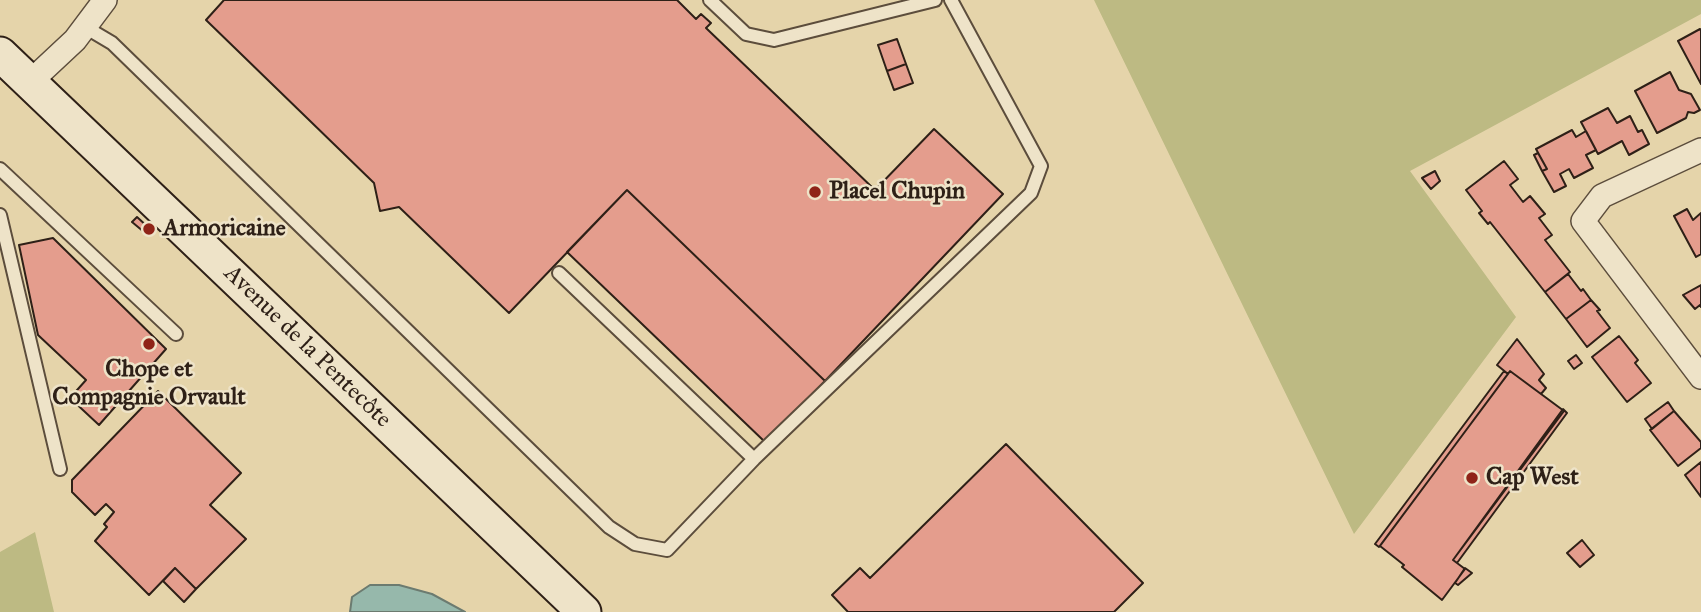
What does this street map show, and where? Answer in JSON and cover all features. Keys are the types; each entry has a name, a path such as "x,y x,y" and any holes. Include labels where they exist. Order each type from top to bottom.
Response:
{"main road":[{"name":"Avenue de la Pentecôte","path":"12,69 584,612"}],"street":[{"path":"12,69 75,40 105,0"},
{"path":"1701,150 1602,196 1583,220 1701,377"}],"lane":[{"path":"710,0 746,34 774,40 935,0"},
{"path":"85,27 112,43 609,527 635,544 667,550 754,460 1031,193 1041,166 951,0"},
{"path":"0,169 176,334"},
{"path":"0,215 60,469"},
{"path":"559,272 754,460"}],"shaded area":[{"path":"1094,0 1701,0 1701,14 1410,171 1516,317 1354,534"},
{"path":"35,532 54,612 0,612 0,552"},
{"path":"370,585 399,585 432,594 465,612 350,612 352,597"}],"building":[{"name":"Placel Chupin","path":"224,0 677,0 696,19 701,14 711,23 706,28 875,190 934,129 1003,194 825,381 627,190 509,313 399,207 380,211 374,183 206,20"},
{"path":"1701,30 1701,84 1678,41"},
{"path":"897,39 906,64 887,71 878,45"},
{"path":"906,64 913,83 894,90 887,71"},
{"path":"1670,72 1679,90 1691,94 1700,110 1688,112 1686,118 1657,133 1635,91"},
{"path":"1608,108 1617,123 1630,116 1638,132 1642,130 1649,144 1629,155 1622,141 1598,154 1581,122"},
{"path":"1572,130 1576,137 1586,131 1596,150 1586,155 1593,168 1574,178 1569,169 1560,174 1566,186 1554,192 1542,171 1547,169 1536,149"},
{"path":"1538,153 1547,169 1542,171 1534,155"},
{"path":"1504,161 1518,179 1510,185 1523,202 1530,196 1545,214 1539,218 1552,235 1545,240 1570,272 1545,292 1490,222 1488,224 1479,213 1482,211 1466,190"},
{"path":"1435,171 1440,181 1431,189 1422,178"},
{"path":"627,190 825,381 765,442 567,252"},
{"path":"1687,209 1693,220 1701,213 1701,254 1696,257 1674,216"},
{"path":"137,217 149,228 144,232 132,222"},
{"path":"53,238 166,349 99,425 70,398 86,380 38,335 19,245"},
{"path":"1568,274 1591,300 1566,319 1545,292"},
{"path":"1701,285 1701,307 1700,305 1695,309 1683,295"},
{"path":"1591,300 1610,328 1587,347 1566,319"},
{"path":"1619,336 1638,360 1635,363 1651,383 1627,402 1592,357"},
{"path":"1517,339 1544,374 1539,380 1546,388 1541,394 1510,371 1508,374 1497,365"},
{"path":"1576,355 1582,363 1574,369 1568,361"},
{"path":"1504,371 1508,374 1379,547 1375,544"},
{"name":"Cap West","path":"1510,371 1564,411 1453,560 1465,569 1442,600 1380,546"},
{"path":"158,391 241,473 210,505 246,539 196,589 175,568 149,595 95,541 107,527 104,524 114,512 106,504 95,515 72,492 72,480"},
{"path":"1668,402 1674,411 1652,429 1645,419"},
{"path":"1563,409 1567,413 1457,563 1453,560"},
{"path":"1674,411 1701,442 1701,448 1678,466 1650,430"},
{"path":"1006,444 1143,583 1114,612 848,612 832,595 860,568 870,578"},
{"path":"1701,462 1701,497 1685,475"},
{"path":"1582,540 1594,555 1580,567 1567,553"},
{"path":"175,568 196,589 184,602 163,581"},
{"path":"1465,568 1472,573 1458,585 1455,583"}],"place":[{"name":"Placel Chupin","path":"815,192"},
{"name":"Armoricaine","path":"149,229"},
{"name":"Chope et Compagnie Orvault","path":"149,344"},
{"name":"Cap West","path":"1472,478"}]}
